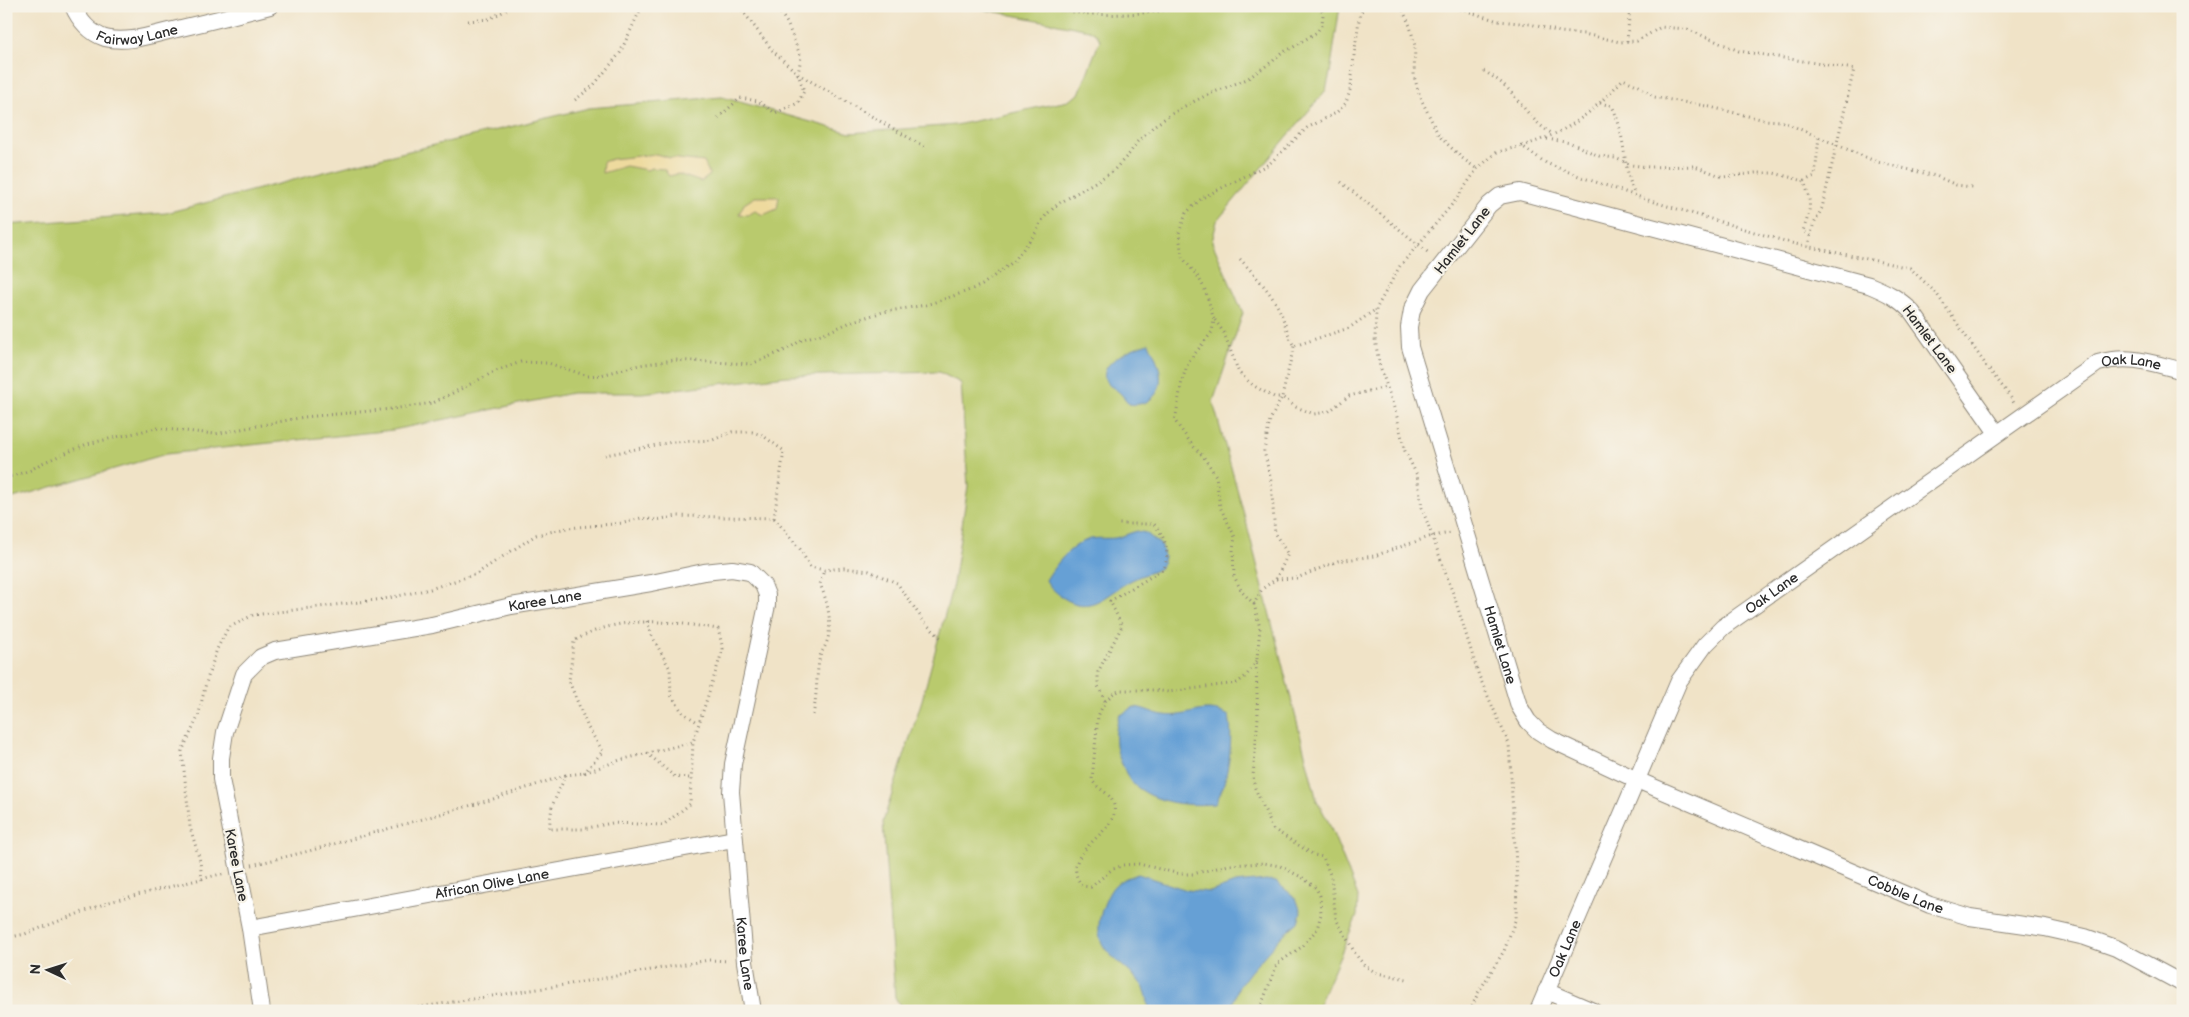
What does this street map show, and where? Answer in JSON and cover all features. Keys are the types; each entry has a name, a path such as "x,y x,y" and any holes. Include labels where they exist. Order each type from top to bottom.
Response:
{"street":[{"name":"Fairway Lane","path":"73,6 78,17 92,32 114,40 143,37 270,6"},
{"name":"Hamlet Lane","path":"1637,780 1552,740 1538,731 1528,721 1519,706 1410,347 1409,327 1412,310 1422,290 1489,205 1500,196 1520,192 1869,285 1900,300 1912,312 1997,433"},
{"name":"Oak Lane","path":"1538,1011 1679,681 1705,645 1723,627 2082,372 2098,363 2125,358 2143,360 2183,371"},
{"name":"Karee Lane","path":"262,1011 250,928 237,870 221,779 225,732 239,684 249,667 261,657 275,651 432,625 511,606 652,583 704,572 732,569 743,570 757,576 764,585 767,594 760,640 733,764 731,792 744,962 753,1011"},
{"name":"Cobble Lane","path":"1637,780 1930,905 1970,917 2044,928 2085,937 2116,948 2183,984"},
{"name":"African Olive Lane","path":"250,928 734,839"},
{"path":"1546,991 1593,1011"}],"path":[{"path":"468,21 489,19 514,6"},
{"path":"575,100 593,86 620,53 642,6"},
{"path":"739,6 772,50 798,74 924,147"},
{"path":"718,118 740,98 758,101 775,113 798,103 804,91 798,74 801,57 787,23 776,6"},
{"path":"1059,6 1073,12 1096,14 1170,11 1183,6"},
{"path":"6,478 31,470 40,464 87,444 156,428 215,434 304,417 392,409 433,403 496,371 521,362 548,363 588,376 601,376 639,364 674,360 751,364 788,349 803,339 828,332 852,321 883,312 926,305 965,292 982,285 1014,262 1037,232 1040,223 1047,214 1058,204 1112,172 1155,125 1190,103 1247,79 1281,53 1317,32 1322,24 1321,6"},
{"path":"1364,6 1359,20 1351,87 1346,104 1336,113 1307,128 1269,164 1202,198 1186,213 1180,233 1182,257 1206,292 1214,320 1224,333 1239,373 1254,386 1274,397 1282,397 1296,407 1314,414 1328,412 1349,396 1386,387"},
{"path":"1401,6 1410,26 1415,46 1414,76 1420,97 1439,136 1462,158 1477,169"},
{"path":"1451,6 1498,21 1530,24 1560,32 1627,42 1637,41 1660,27 1687,29 1739,51 1854,69 1822,208 1813,226 1808,246"},
{"path":"1627,42 1630,6"},
{"path":"1484,71 1497,79 1513,95 1526,113 1541,127 1554,134"},
{"path":"1294,346 1349,328 1376,309 1400,266 1455,201 1477,169 1497,152 1546,139 1589,113 1623,79 1639,86 1654,97 1706,106 1765,120 1781,121 1877,162 1920,171 1956,185 1972,187"},
{"path":"1600,103 1612,106 1620,122 1628,180 1635,196"},
{"path":"1546,139 1572,143 1599,156 1649,167 1695,166 1723,177 1774,173 1804,181 1814,176 1819,136"},
{"path":"1522,146 1546,163 1635,196 1808,246 1910,268 1936,293 1988,368 2010,396 2020,416"},
{"path":"1804,181 1811,199 1811,211 1803,231 1810,236"},
{"path":"1342,182 1442,264"},
{"path":"1240,259 1260,281 1280,309 1287,334 1294,346 1282,397 1270,420 1264,451 1271,481 1275,534 1288,554 1276,579 1262,589 1254,604"},
{"path":"1376,309 1375,339 1386,387 1397,417 1405,451 1417,475 1422,508 1455,599 1479,676 1509,744 1517,882 1516,918 1504,951 1478,993 1470,1011"},
{"path":"1214,320 1212,332 1190,360 1187,367 1182,380 1175,421 1193,446 1203,456 1216,476 1220,507 1235,537 1233,549 1234,576 1242,592 1254,604 1260,628 1257,661 1257,745 1253,776 1255,788 1273,829 1314,855 1323,857 1331,877 1336,919 1356,955 1365,966 1377,973 1407,979"},
{"path":"605,455 672,442 689,443 713,440 732,432 752,432 762,435 784,451 774,518 800,549 810,567 824,570 844,568 869,571 897,583 925,623 941,638"},
{"path":"601,525 624,523 641,518 656,520 677,516 774,518"},
{"path":"1105,701 1098,686 1098,672 1122,626 1110,601 1164,569 1168,558 1165,539 1154,524 1116,524"},
{"path":"1276,579 1296,578 1338,561 1374,556 1432,536 1465,529"},
{"path":"813,715 818,693 817,676 821,651 827,644 830,620 828,601 820,584 824,570"},
{"path":"647,621 652,636 670,669 671,695 683,713 699,723"},
{"path":"566,775 552,806 550,829 583,829 612,823 663,825 690,804 693,742 723,649 718,629 664,621 633,622 588,633 574,641 569,681 588,728 602,751 584,773"},
{"path":"1257,661 1238,683 1168,692 1121,690 1105,701 1098,716 1092,780 1096,787 1106,792 1113,802 1114,812 1109,825 1090,842 1077,863 1078,879 1082,886 1091,887 1112,870 1123,865 1139,864 1180,874 1193,874 1229,865 1264,863 1280,866 1295,872 1316,888 1320,896 1321,914 1317,929 1303,946 1277,964 1259,1011"},
{"path":"6,938 25,934 109,902 202,880 490,800 566,775 584,773 620,760 693,742"},
{"path":"647,753 675,777 690,778"},
{"path":"368,1011 414,1008 709,960 744,962"}],"green space":[{"path":"966,6 1340,6 1326,90 1217,221 1212,242 1243,313 1213,402 1247,525 1317,801 1328,821 1358,896 1357,916 1316,1011 903,1011 895,997 883,822 922,700 953,584 968,486 961,383 939,372 787,376 642,393 572,393 393,430 166,454 6,500 6,225 166,213 359,163 589,108 722,97 850,133 956,125 1068,101 1079,94 1100,40 1097,35 1089,30"}],"sand":[{"path":"656,154 670,158 704,162 710,175 701,182 678,174 669,176 664,169 651,168 647,170 626,166 602,173 603,162 612,159"},
{"path":"755,197 779,197 777,209 763,215 755,211 748,215 739,214 744,204"}],"water":[{"path":"1149,343 1159,369 1159,387 1157,393 1148,401 1129,404 1119,392 1107,383 1106,369 1118,357"},
{"path":"1137,531 1146,533 1162,546 1164,557 1161,568 1135,578 1098,601 1082,605 1062,597 1051,588 1046,580 1064,557 1081,543 1087,540 1118,537"},
{"path":"1134,707 1173,716 1212,710 1229,716 1231,737 1229,761 1220,795 1215,804 1171,802 1150,795 1131,782 1117,752 1116,728 1119,716"},
{"path":"1138,874 1187,890 1210,892 1235,883 1266,880 1276,882 1296,898 1301,912 1298,922 1282,936 1238,988 1230,1011 1149,1011 1144,988 1107,951 1099,932 1100,919 1111,890 1121,880"}]}
